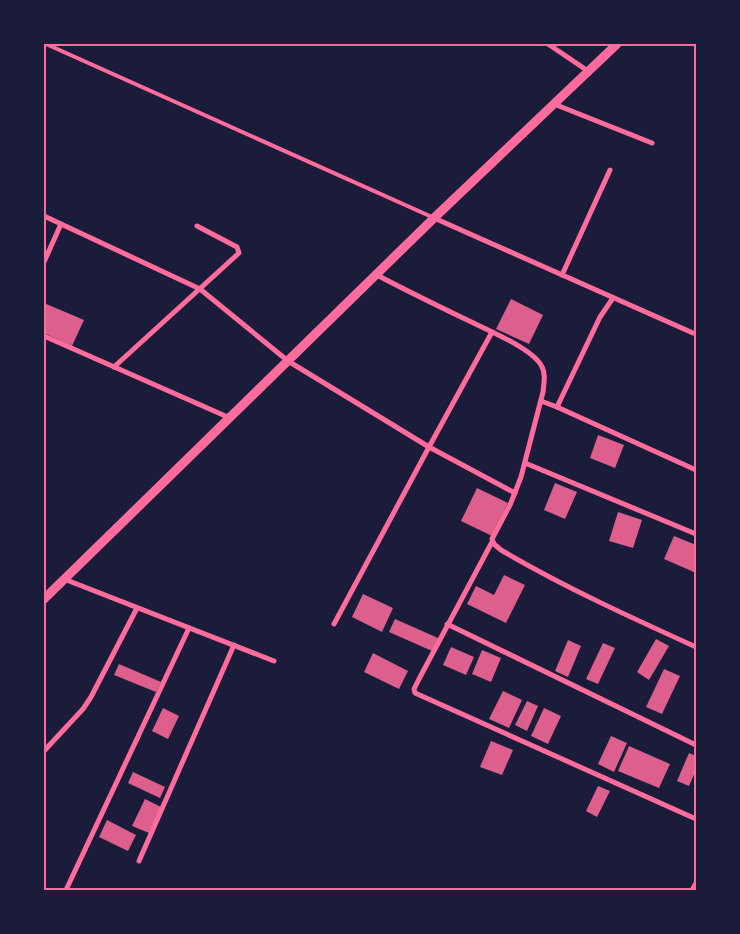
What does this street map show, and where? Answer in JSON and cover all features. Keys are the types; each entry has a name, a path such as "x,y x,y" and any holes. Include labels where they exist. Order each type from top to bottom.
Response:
{"street":[{"path":"548,44 588,71"},
{"path":"44,599 434,218 617,44"},
{"path":"554,104 652,142"},
{"path":"562,275 610,170"},
{"path":"44,216 200,289 288,361 429,447 515,493"},
{"path":"434,218 693,333"},
{"path":"44,262 61,224"},
{"path":"114,367 236,257 239,251 234,246 197,226"},
{"path":"377,275 526,351 541,365 545,381 526,462 515,493 492,538 492,542 414,689 416,694 696,819"},
{"path":"557,407 600,317 613,298"},
{"path":"334,624 492,332"},
{"path":"44,336 230,418"},
{"path":"541,401 696,470"},
{"path":"526,462 696,534"},
{"path":"492,542 502,550 558,582 696,647"},
{"path":"64,580 274,661"},
{"path":"44,751 83,709 91,697 137,608"},
{"path":"448,624 696,745"},
{"path":"66,890 189,628"},
{"path":"139,861 234,645"},
{"path":"692,890 696,883"}],"lane":[{"path":"46,44 434,218"}],"building":[{"path":"511,299 543,315 529,344 496,329"},
{"path":"44,303 84,320 72,346 44,333"},
{"path":"598,435 624,445 615,468 590,458"},
{"path":"555,483 577,492 565,519 544,510"},
{"path":"477,488 508,503 492,536 461,521"},
{"path":"618,512 642,520 633,548 609,541"},
{"path":"674,536 696,545 696,573 664,559"},
{"path":"504,575 525,585 506,623 467,604 476,586 494,595"},
{"path":"363,594 393,608 382,632 352,617"},
{"path":"395,619 438,638 432,651 389,632"},
{"path":"656,639 669,646 649,680 637,672"},
{"path":"568,640 581,646 568,677 555,671"},
{"path":"603,643 615,648 598,684 586,679"},
{"path":"451,647 474,657 466,675 443,665"},
{"path":"482,650 501,658 491,682 472,674"},
{"path":"373,653 408,671 399,689 364,672"},
{"path":"119,664 161,682 156,692 114,675"},
{"path":"664,669 680,676 662,714 646,707"},
{"path":"503,691 522,700 509,728 489,719"},
{"path":"527,701 538,706 527,731 515,725"},
{"path":"163,708 179,716 168,739 152,731"},
{"path":"544,708 561,716 548,744 531,736"},
{"path":"611,736 627,743 614,772 598,764"},
{"path":"491,741 513,750 502,775 480,767"},
{"path":"629,746 670,764 659,788 618,771"},
{"path":"689,753 696,756 696,770 689,786 677,781"},
{"path":"133,772 165,787 160,798 128,783"},
{"path":"598,786 610,791 597,817 586,811"},
{"path":"145,799 161,807 149,833 132,826"},
{"path":"107,820 136,835 128,851 99,837"}]}
